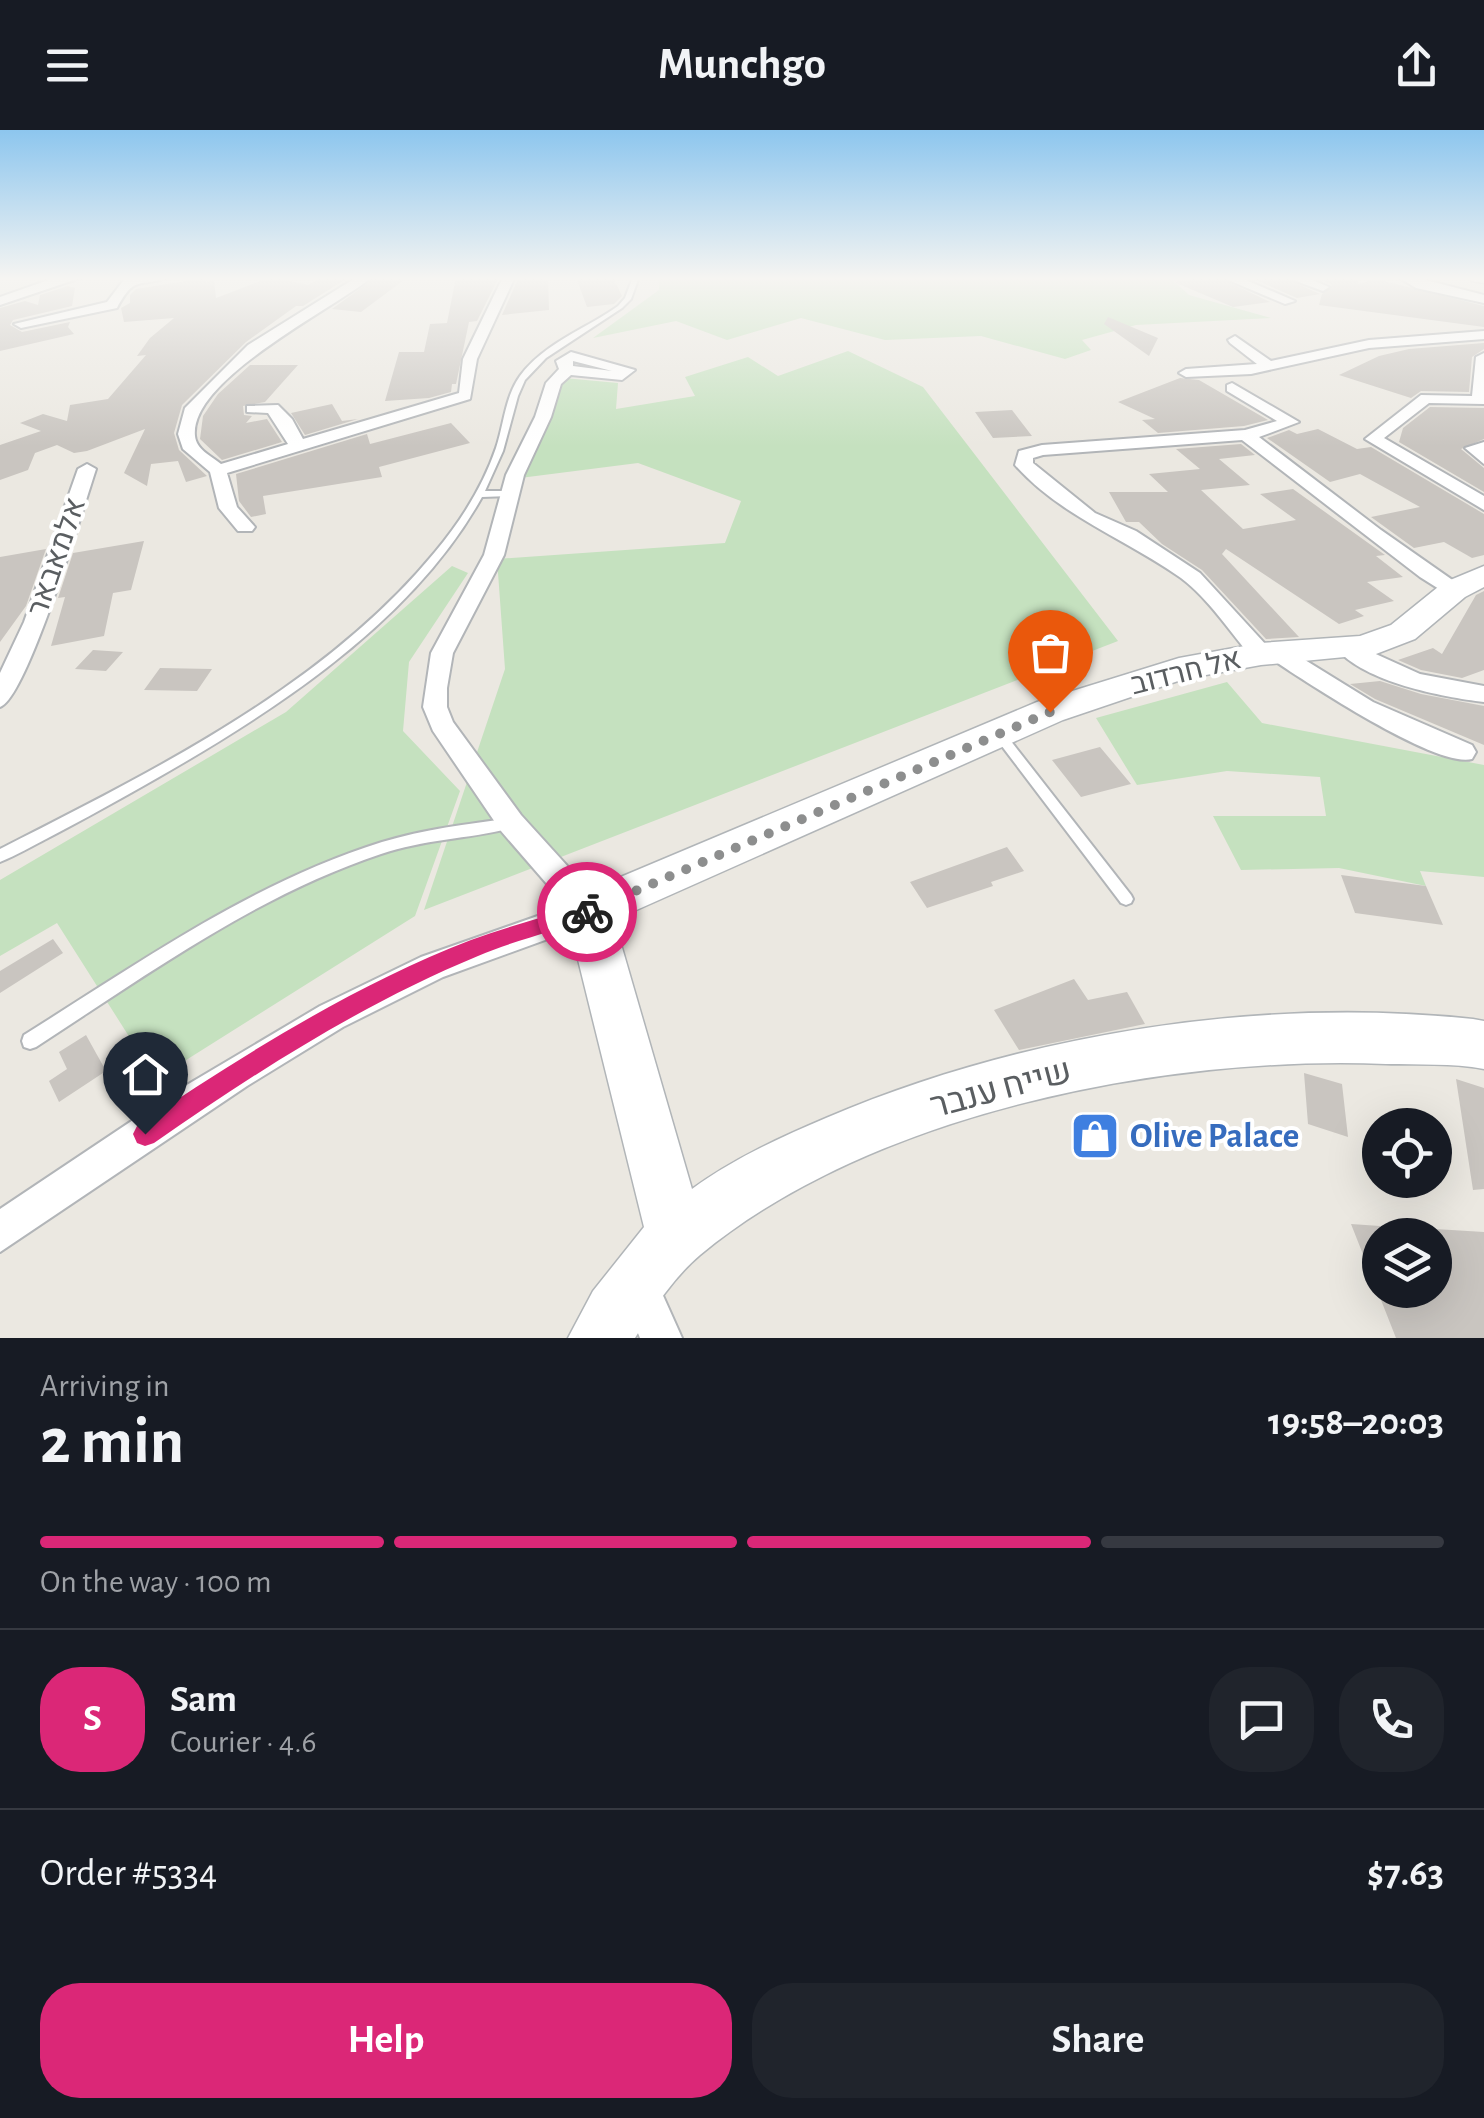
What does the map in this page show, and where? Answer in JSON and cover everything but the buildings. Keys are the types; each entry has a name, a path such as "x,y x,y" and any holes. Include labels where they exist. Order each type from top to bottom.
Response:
{"street":[{"path":"245,527 228,508 218,470 190,449 186,434 193,408 253,348 277,333"},
{"path":"218,470 464,396 470,387 466,371 482,333"},
{"path":"1186,373 1269,367 1369,344 1484,336"},
{"path":"1236,340 1269,367"},
{"path":"1483,356 1480,401 1426,398 1373,439 1484,504"},
{"path":"567,370 554,384 510,494 494,555 442,653 435,706 442,724 512,823 589,911 676,1237"},
{"path":"1232,388 1291,422 1246,436 1042,450 1025,455 1024,464 1088,517 1129,534 1194,576 1268,653 1364,708 1463,752"},
{"path":"253,409 272,408 286,422 298,446"},
{"path":"1246,436 1397,554 1469,583"},
{"path":"1484,447 1474,448 1484,459"},
{"name":"אלמאבאר","path":"0,699 36,622 87,469"},
{"name":"אל חרדוב","path":"589,911 998,732 1179,669 1268,653 1347,648 1403,632 1469,583"},
{"path":"1347,648 1372,664 1434,686 1484,694"},
{"path":"0,1232 232,1076 382,989 476,948 589,911"},
{"name":"שייח ענבר","path":"600,1338 649,1311 676,1237 732,1197 804,1155 911,1112 1110,1061 1230,1042 1342,1038 1484,1044"}],"lane":[{"path":"0,856 134,787 263,706 412,586 452,537 480,494 500,449 522,379 542,357 579,333"},
{"path":"480,494 510,494"},
{"path":"998,732 1126,899"},
{"path":"30,1042 254,900 306,875 424,836 512,823"}],"green space":[{"path":"709,333 749,333 727,340"},
{"path":"860,333 1106,333 1082,340 1091,350 1065,359 981,336 885,340"},
{"path":"848,351 923,387 1118,641 424,910 505,669 497,559 725,543 741,501 638,463 520,478 564,378 618,383 616,409 695,396 685,377 748,357 778,376"},
{"path":"452,566 468,573 409,662 403,731 460,791 415,916 156,1079 57,923 0,956 0,880 286,712"},
{"path":"1227,682 1262,723 1484,765 1484,877 1420,871 1426,886 1339,868 1241,870 1213,816 1326,816 1320,777 1227,771 1137,785 1096,718"}],"way so far":[{"path":"587,912 1050,712"}],"place":[{"name":"Olive Palace","path":"1095,1136"}],"route":[{"path":"145,1134 294,1038 382,989 476,948 587,912"}]}
